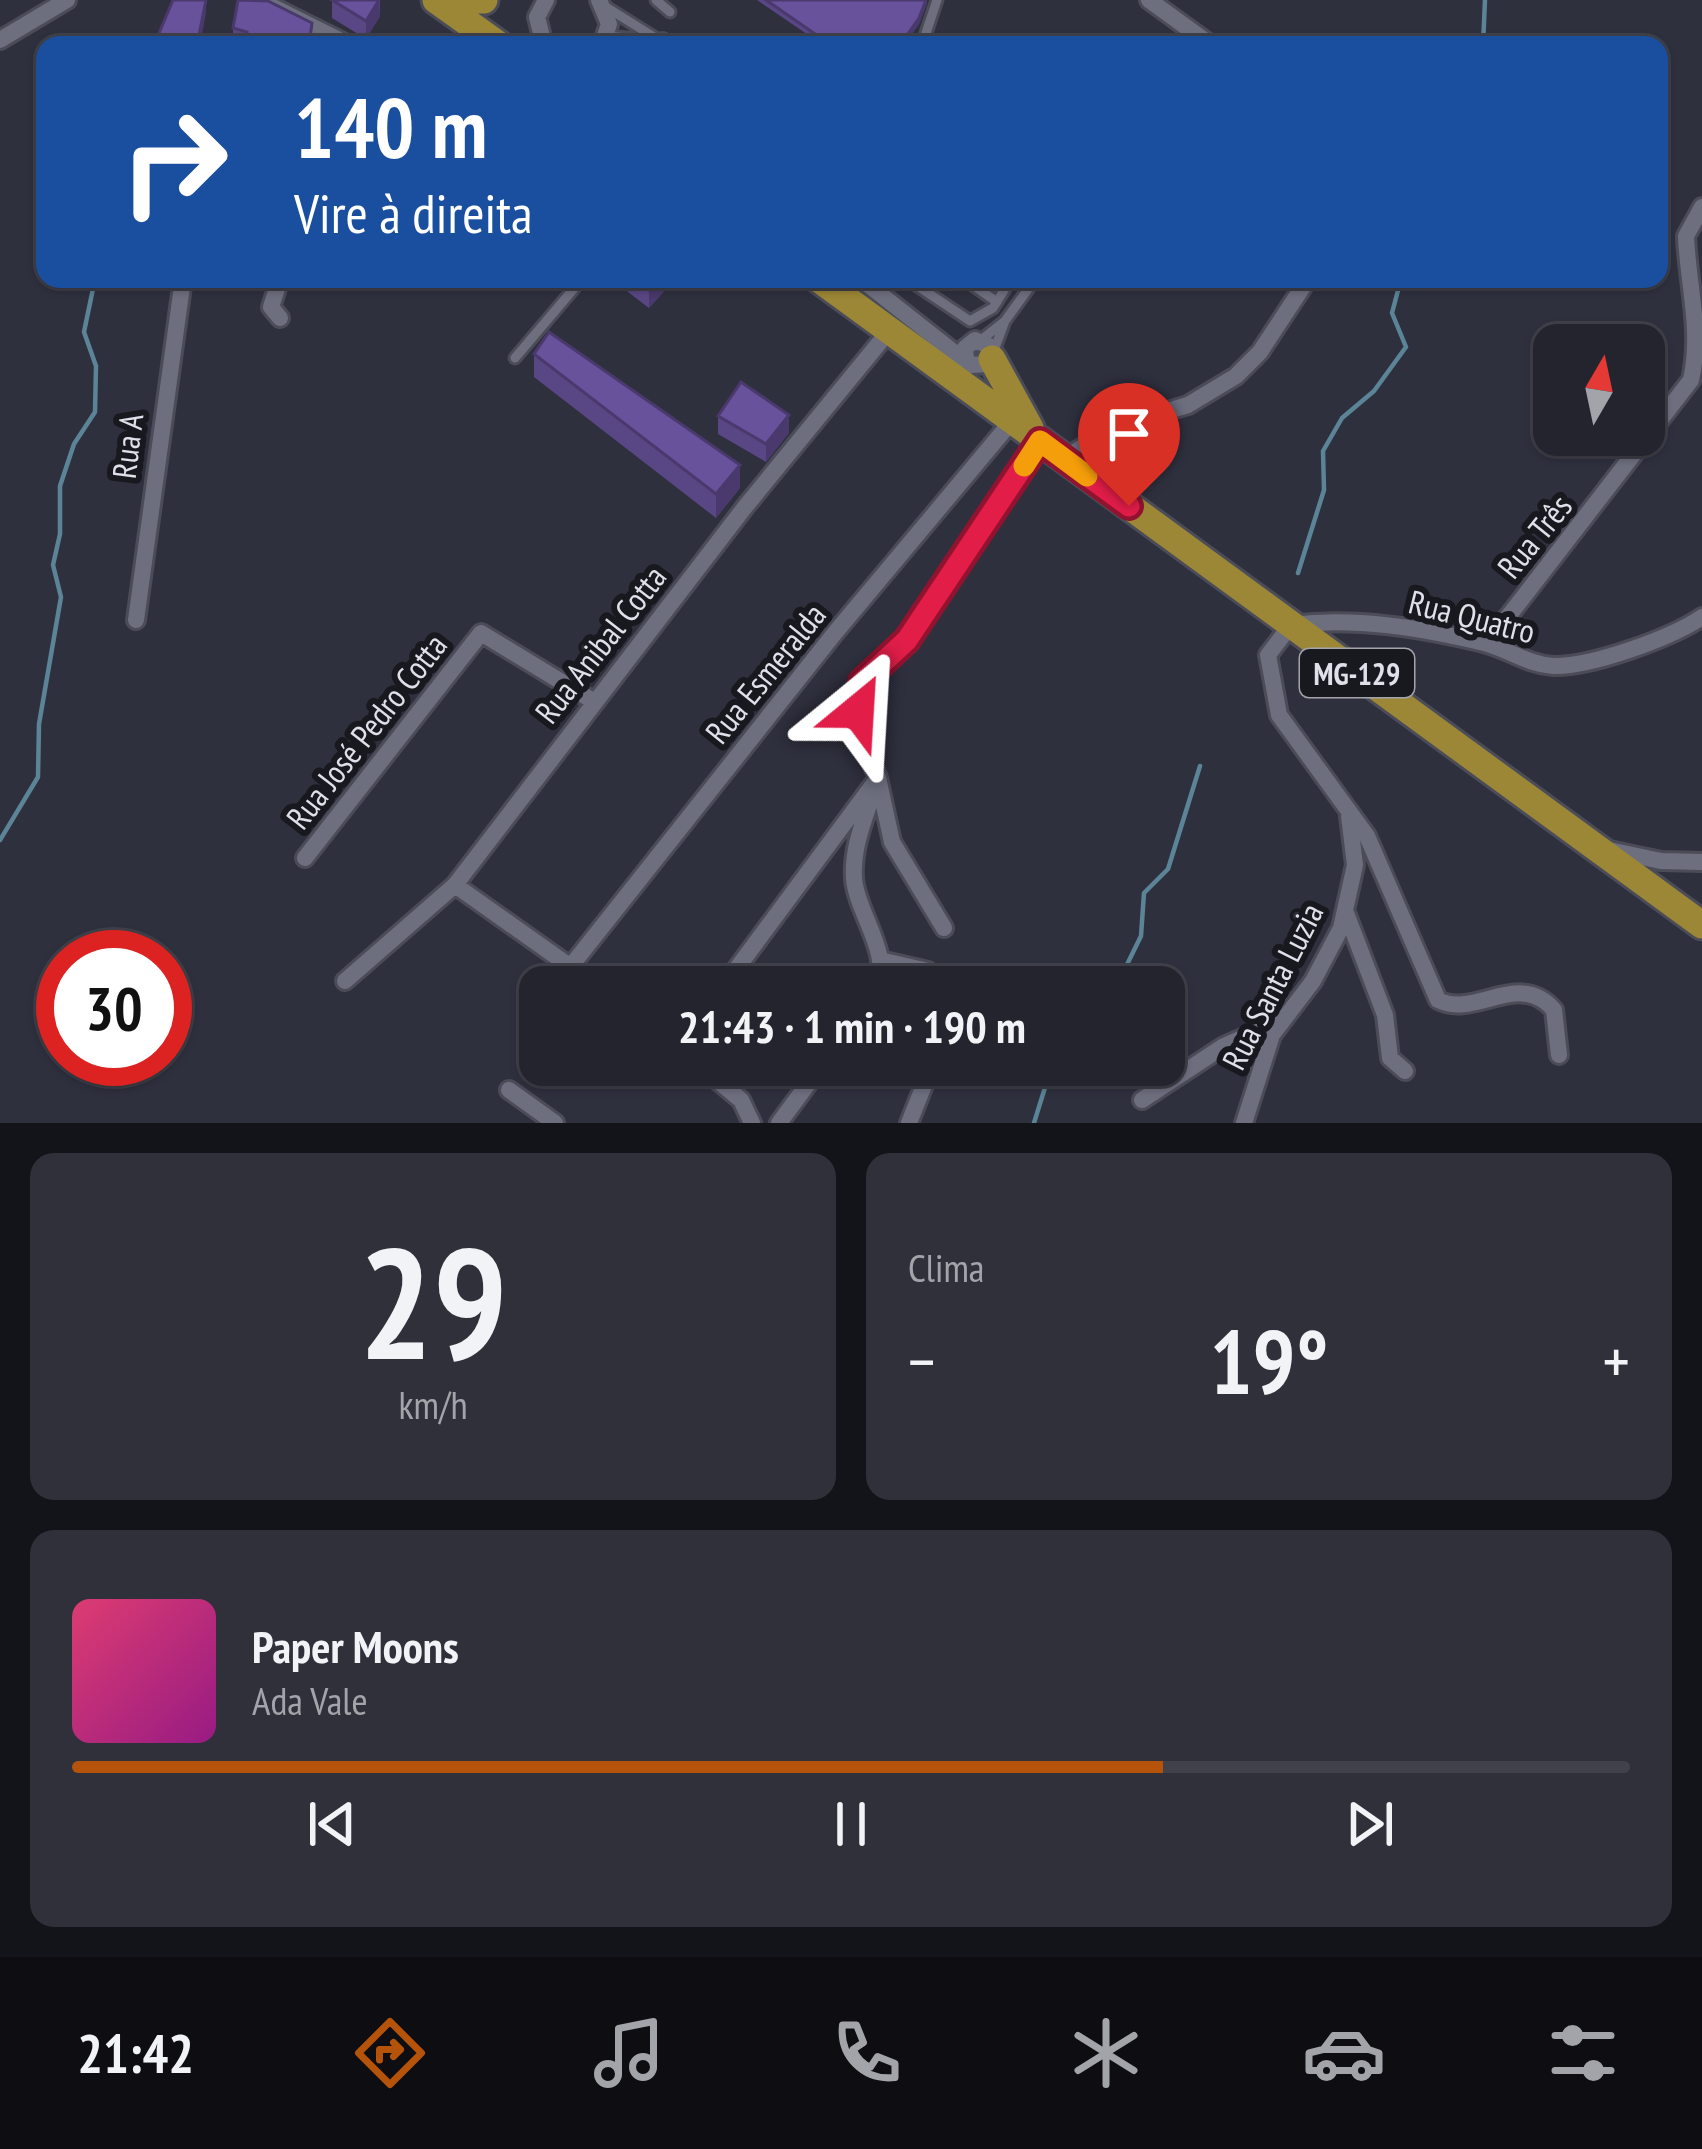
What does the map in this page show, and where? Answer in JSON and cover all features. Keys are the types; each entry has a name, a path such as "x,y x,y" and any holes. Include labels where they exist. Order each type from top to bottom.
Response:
{"main road":[{"path":"436,0 486,36"},
{"name":"MG-129","path":"831,288 1702,925"},
{"path":"980,351 1029,433"}],"street":[{"path":"0,40 67,0"},
{"path":"259,0 331,36"},
{"path":"1149,0 1199,36"},
{"path":"603,3 607,36"},
{"path":"538,4 540,36"},
{"name":"Rua Três","path":"1487,644 1673,410 1698,364 1701,309 1686,236 1702,207"},
{"name":"Rua A","path":"136,620 182,288"},
{"path":"277,288 271,307 280,318"},
{"path":"873,288 940,338 980,351"},
{"path":"1064,459 1114,427 1188,405 1236,376 1260,352 1302,288"},
{"name":"Rua Anibal Cotta","path":"345,981 455,885 593,701 889,331"},
{"path":"944,928 892,842 878,778 861,738 862,682 907,640 1029,433"},
{"name":"Rua Esmeralda","path":"571,966 834,634 1029,433"},
{"name":"Rua Quatro","path":"1291,625 1334,620 1402,627 1487,644 1524,661 1576,664 1702,617"},
{"path":"1291,625 1268,655 1268,679 1279,715 1386,869 1438,1000 1466,1005 1505,993 1540,998 1554,1010 1558,1055"},
{"name":"Rua José Pedro Cotta","path":"305,857 481,633 593,701"},
{"path":"878,778 854,861 857,896 879,966"},
{"path":"739,966 878,778"},
{"name":"Rua Santa Luzia","path":"1244,1123 1256,1072 1281,1021 1313,981 1346,912 1355,848 1346,806"},
{"path":"1596,848 1661,861 1702,862"},
{"path":"455,885 571,966"},
{"path":"1346,912 1385,1015 1390,1058 1405,1071"},
{"path":"880,960 906,966"},
{"path":"1142,1100 1224,1046 1281,1021"},
{"path":"724,1086 741,1100 752,1123"},
{"path":"779,1123 806,1086"},
{"path":"909,1123 924,1086"},
{"path":"508,1090 555,1123"}],"lane":[{"path":"656,0 670,12"},
{"path":"925,36 937,0"},
{"path":"603,3 650,36"},
{"path":"514,358 574,288"},
{"path":"920,288 964,320 978,319 1006,288"},
{"path":"977,288 997,302"},
{"path":"980,351 1029,288"},
{"path":"980,351 1005,320"}],"building":[{"path":"173,0 206,0 199,36 158,36"},
{"path":"238,0 268,1 312,23 310,36 246,36 247,32 233,28"},
{"path":"332,0 379,0 366,21"},
{"path":"766,0 926,0 906,36 818,36"},
{"path":"549,332 740,465 716,494 534,354"},
{"path":"741,382 789,415 766,444 718,416"}],"waterway":[{"path":"1483,36 1485,0"},
{"path":"0,840 38,777 39,724 61,597 53,565 60,534 60,486 74,444 95,412 96,366 84,332 93,288"},
{"path":"1298,573 1324,490 1323,451 1342,418 1374,391 1406,347 1392,313 1399,288"},
{"path":"1126,966 1141,936 1144,893 1168,869 1200,766"},
{"path":"1034,1123 1045,1086"}],"slow traffic":[{"path":"1024,466 1040,441 1087,476"}],"route":[{"path":"858,711 862,682 907,640 1040,441 1129,506"}]}
